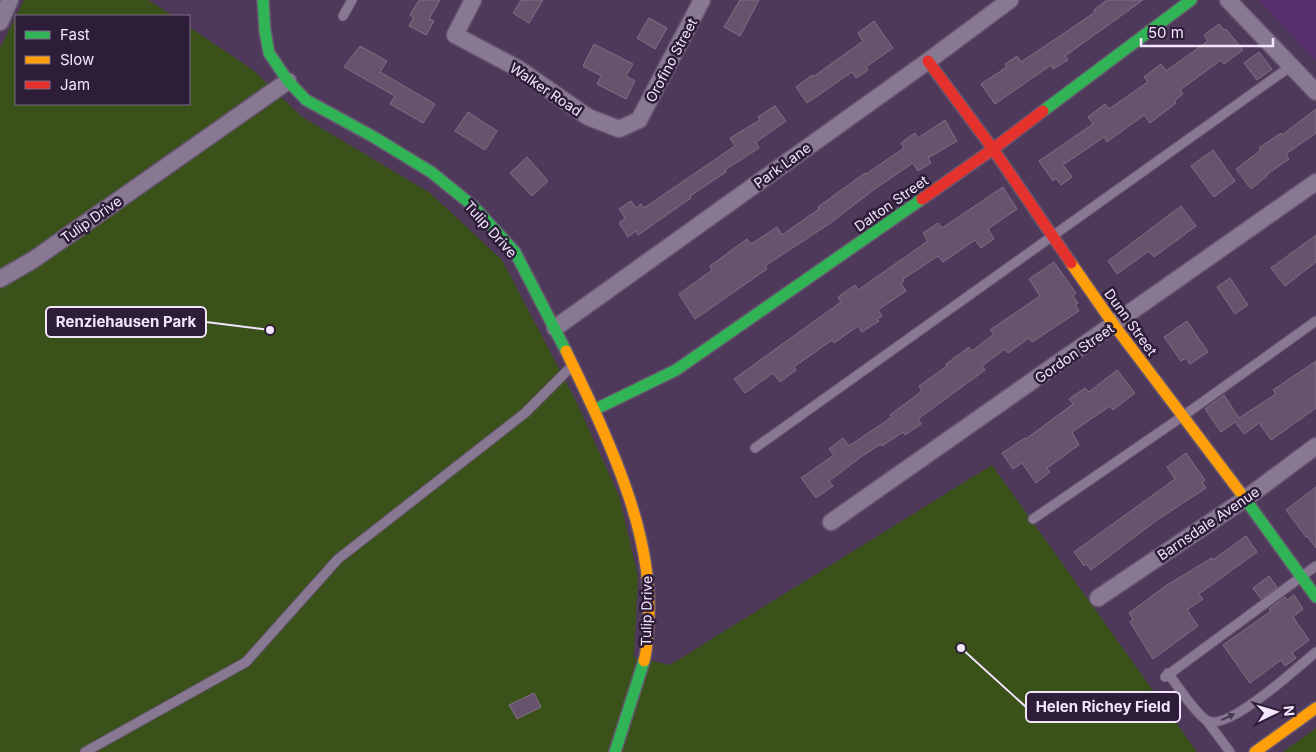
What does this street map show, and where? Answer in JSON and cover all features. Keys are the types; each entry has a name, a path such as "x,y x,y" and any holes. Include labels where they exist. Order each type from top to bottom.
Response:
{"street":[{"path":"0,22 10,0"},
{"path":"263,0 269,53 288,80"},
{"name":"Walker Road","path":"474,0 455,35 519,69 588,117 619,129 639,120"},
{"name":"Orofino Street","path":"639,120 702,0"},
{"name":"Park Lane","path":"554,328 1010,0"},
{"name":"Dalton Street","path":"594,410 676,370 993,150 1191,0"},
{"path":"1228,0 1316,92"},
{"name":"Dunn Street","path":"928,60 1114,325 1316,596"},
{"name":"Tulip Drive","path":"0,279 33,260 288,80 306,100 372,136 431,172 473,206 515,252 594,410 628,494 648,576 649,616 645,657 614,752"},
{"name":"Gordon Street","path":"831,522 1316,182"},
{"name":"Barnsdale Avenue","path":"1098,598 1245,499 1316,446"},
{"path":"1255,752 1316,708"}],"lane":[{"path":"343,16 352,0"},
{"path":"755,448 1290,66"},
{"path":"1033,519 1183,416 1316,321"},
{"path":"85,752 246,662 338,559 525,413 572,365"},
{"path":"1230,752 1207,721 1166,675 1316,566"},
{"path":"1207,721 1216,722 1229,718 1252,703 1316,652"}],"shaded area":[{"path":"1259,0 1316,0 1316,61"}],"green space":[{"path":"24,0 148,0 171,15 16,15"},
{"path":"15,18 15,105 190,105 190,28 253,70 301,116 430,193 502,260 576,401 619,496 638,576 634,657 670,665 992,465 1197,752 0,752 0,48"},
{"path":"1316,728 1316,752 1283,752"}],"building":[{"path":"419,0 440,0 429,19 434,21 426,35 409,26 414,17 410,15"},
{"path":"521,0 543,0 529,23 513,13"},
{"path":"740,0 759,0 740,36 724,27"},
{"path":"1107,0 1143,0 1065,56 1068,60 1053,69 1051,65 995,104 981,84 1007,67 1005,64 1017,56 1021,62 1095,12 1094,10"},
{"path":"649,18 667,28 655,49 637,38"},
{"path":"874,21 893,48 866,67 868,70 856,78 852,72 807,103 796,87 863,41 858,33"},
{"path":"1219,24 1224,30 1226,29 1243,50 1224,64 1221,60 1180,90 1183,94 1174,101 1176,103 1150,123 1144,115 1107,142 1104,137 1063,165 1072,177 1061,185 1056,178 1053,181 1039,161 1093,124 1088,117 1105,104 1109,109 1148,82 1144,77 1161,64 1166,71 1208,41 1204,35"},
{"path":"594,44 633,64 626,76 635,81 626,99 597,84 601,76 583,66"},
{"path":"360,46 387,61 380,72 435,104 423,123 390,104 395,96 344,67"},
{"path":"1259,52 1272,69 1257,80 1244,63"},
{"path":"775,106 786,121 756,142 759,148 725,170 726,172 638,235 636,231 628,237 619,223 625,218 619,209 631,201 636,208 641,204 644,208 735,146 730,138 760,120 758,117"},
{"path":"1316,109 1316,133 1286,154 1289,159 1266,175 1251,189 1236,169 1261,150 1259,148 1281,133 1282,135"},
{"path":"468,112 497,131 485,150 455,131"},
{"path":"945,120 957,141 928,158 931,163 918,171 913,163 876,188 829,224 765,266 767,269 695,319 679,294 712,270 710,266 747,239 751,244 777,227 782,235 865,173 904,148 901,143 915,133 918,138"},
{"path":"1213,150 1235,181 1214,197 1191,166"},
{"path":"527,157 548,181 532,196 510,173"},
{"path":"1003,187 1017,209 988,229 994,239 981,248 975,240 943,262 938,256 903,279 904,281 901,283 906,291 878,310 882,316 877,319 879,321 862,332 858,326 834,343 832,340 794,367 796,370 780,382 773,373 745,393 734,379 841,302 838,297 855,285 858,290 928,241 923,233 938,223 942,228"},
{"path":"1181,206 1196,226 1154,257 1149,251 1117,274 1108,261"},
{"path":"1316,235 1316,262 1285,286 1271,268"},
{"path":"1054,262 1076,293 1073,296 1078,303 1075,305 1079,311 1032,342 1029,338 1008,353 1005,349 982,366 985,370 918,419 921,424 905,435 903,432 861,457 829,481 833,486 816,498 801,478 834,455 829,449 843,438 849,446 892,417 890,415 922,391 919,386 969,347 972,351 994,334 990,330 1040,296 1029,279"},
{"path":"1230,278 1248,305 1235,314 1217,287"},
{"path":"1187,321 1208,352 1190,364 1186,358 1181,361 1164,337"},
{"path":"1316,361 1316,408 1271,440 1259,423 1244,434 1235,422 1221,432 1205,409 1224,395 1239,418 1276,394 1273,390"},
{"path":"1117,370 1135,393 1113,410 1110,406 1072,432 1079,445 1047,468 1050,472 1036,483 1022,463 1013,469 1002,453 1026,439 1073,404 1069,399 1085,388 1089,392"},
{"path":"1186,453 1205,480 1202,482 1206,488 1157,520 1091,570 1086,564 1084,566 1074,552 1175,479 1167,467"},
{"path":"1316,487 1316,548 1286,510"},
{"path":"1246,536 1257,552 1199,594 1203,599 1187,610 1198,626 1153,659 1130,622 1133,619 1129,613 1167,585 1212,558 1213,560"},
{"path":"1269,576 1277,587 1261,599 1253,588"},
{"path":"1294,595 1303,609 1293,617 1309,640 1292,653 1296,658 1285,666 1281,660 1250,683 1223,645 1271,611 1269,609 1285,597 1287,600"},
{"path":"534,693 541,707 517,719 509,705"}],"traffic: fast":[{"path":"263,0 269,53 288,81 306,100 372,136 431,172 473,206 515,252 566,351"},
{"path":"1043,111 1191,0"},
{"path":"594,410 676,370 922,199"},
{"path":"1240,492 1316,597"},
{"path":"615,752 644,661"}],"traffic: slow":[{"path":"1071,263 1114,325 1240,492"},
{"path":"566,351 612,451 637,522 645,558 649,594 648,630 644,661"},
{"path":"1255,752 1316,708"}],"traffic: jam":[{"path":"928,61 993,149 1071,263"},
{"path":"922,199 1043,111"}],"place":[{"name":"Renziehausen Park","path":"270,330"},
{"name":"Helen Richey Field","path":"961,648"}]}
